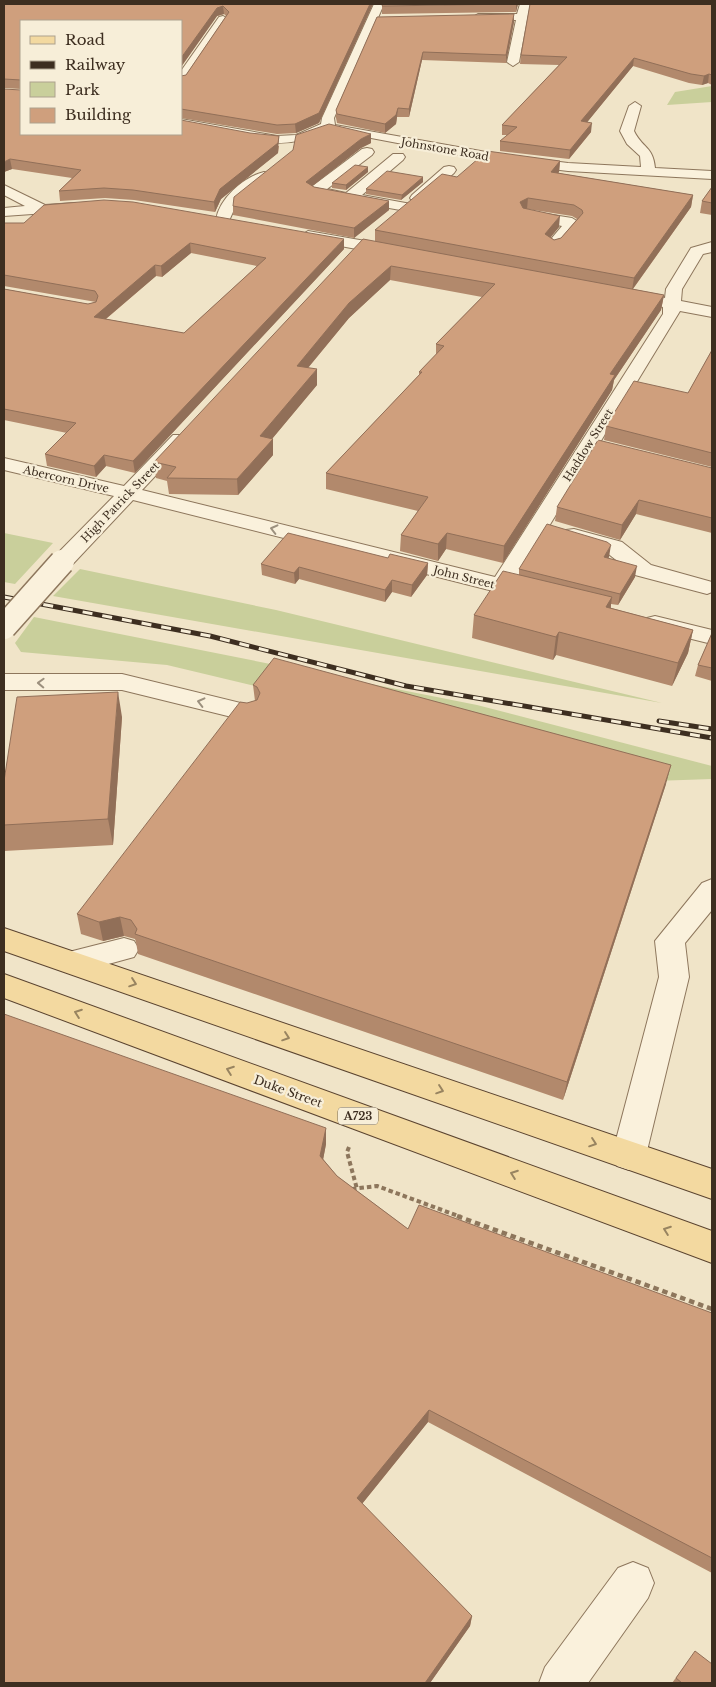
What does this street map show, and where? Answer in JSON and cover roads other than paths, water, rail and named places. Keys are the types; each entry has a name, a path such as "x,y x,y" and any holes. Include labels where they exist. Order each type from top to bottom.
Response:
{"main road":[{"path":"4,939 712,1184"},
{"name":"Duke Street","path":"4,986 712,1247"}],"street":[{"path":"182,123 270,140 288,140 309,135 328,126 328,118 377,20 379,4"},
{"path":"513,62 525,4"},
{"path":"466,17 522,17"},
{"path":"182,79 223,19"},
{"path":"635,106 627,131 632,141 647,155 666,156"},
{"name":"Johnstone Road","path":"328,126 348,133 503,159 568,167 712,175"},
{"path":"287,155 288,140"},
{"path":"367,152 315,191 406,207"},
{"path":"647,155 649,172"},
{"path":"350,198 398,157"},
{"path":"223,220 227,203 272,169"},
{"path":"393,218 449,170"},
{"path":"663,188 670,173"},
{"path":"4,189 42,209"},
{"path":"4,212 87,206"},
{"path":"527,215 572,223 554,245"},
{"path":"206,217 243,224"},
{"path":"291,232 366,240 408,254"},
{"path":"346,259 366,240"},
{"name":"Haddow Street","path":"501,586 671,314 674,289 697,251 712,246"},
{"path":"614,293 712,312"},
{"name":"High Patrick Street","path":"4,627 62,562 192,427"},
{"path":"588,444 607,449"},
{"name":"Abercorn Drive","path":"4,464 129,493"},
{"name":"John Street","path":"129,493 549,597"},
{"path":"539,525 614,547 643,570 707,587"},
{"path":"635,618 712,637"},
{"path":"4,682 122,682 248,713"},
{"path":"629,1155 674,977 670,941 712,890"},
{"path":"72,962 124,949"},
{"path":"561,1683 633,1583"}],"railway":[{"path":"4,597 210,636 406,686 712,738"},
{"path":"659,721 712,729"}]}
